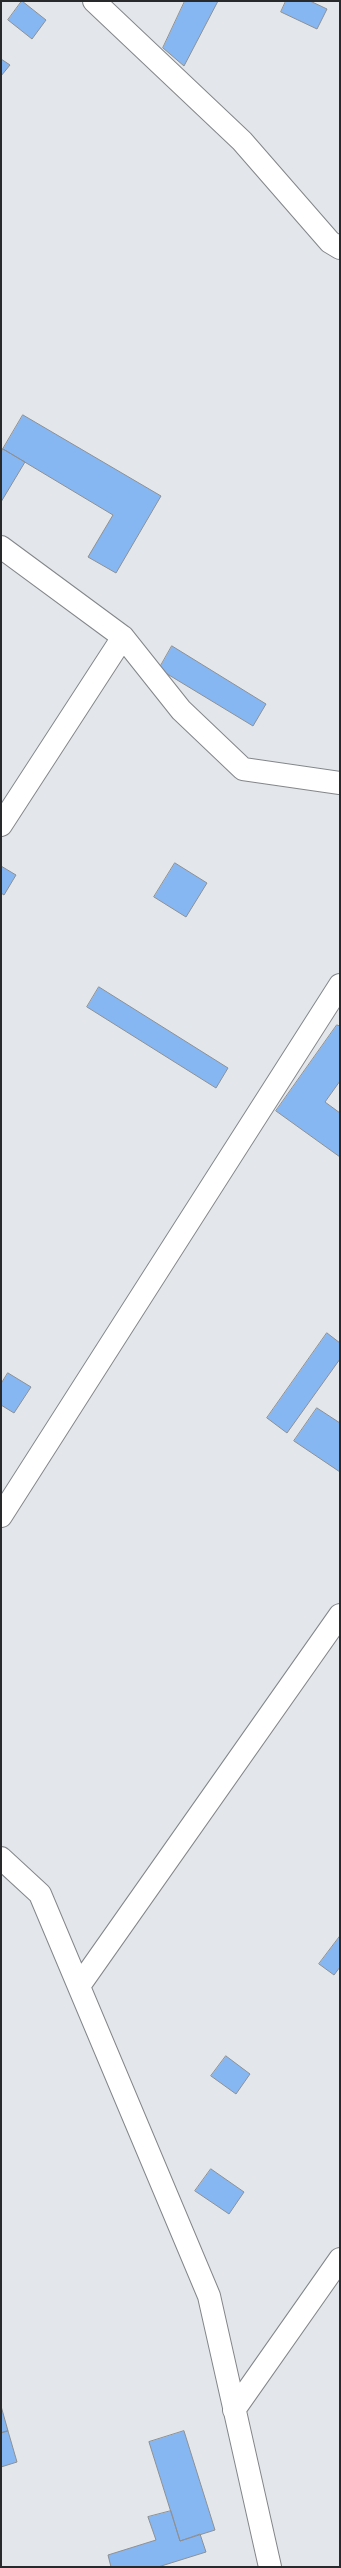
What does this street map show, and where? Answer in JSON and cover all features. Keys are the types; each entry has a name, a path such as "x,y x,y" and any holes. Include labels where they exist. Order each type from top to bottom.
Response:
{"street":[{"path":"94,1 242,141 330,242 340,248"},
{"path":"1,547 123,637 181,710 243,769 340,783"},
{"path":"1,825 123,637"},
{"path":"1,1516 340,985"},
{"path":"79,1986 340,1615"},
{"path":"1,1858 40,1894 209,2296 270,2567"},
{"path":"234,2410 340,2259"}],"building":[{"path":"22,1 46,20 32,39 8,20"},
{"path":"185,1 218,1 184,66 163,48"},
{"path":"286,1 310,1 327,9 317,29 281,12"},
{"path":"1,59 10,65 1,76"},
{"path":"23,415 161,496 116,573 88,557 113,515 3,449"},
{"path":"3,449 25,462 1,502 1,453"},
{"path":"172,646 266,704 253,726 159,669"},
{"path":"175,863 207,883 186,917 154,897"},
{"path":"1,866 16,875 4,895 1,893"},
{"path":"99,987 228,1068 216,1088 87,1007"},
{"path":"337,1025 340,1026 340,1081 325,1102 340,1113 340,1157 276,1111"},
{"path":"327,1333 340,1343 340,1359 287,1433 267,1418"},
{"path":"8,1373 31,1387 14,1413 1,1405 1,1384"},
{"path":"317,1408 340,1423 340,1472 294,1441"},
{"path":"340,1936 340,1967 334,1975 319,1964"},
{"path":"226,2056 250,2074 236,2094 211,2076"},
{"path":"211,2169 244,2192 229,2214 195,2191"},
{"path":"1,2406 8,2431 1,2433"},
{"path":"8,2431 17,2462 1,2467 1,2433"},
{"path":"184,2431 215,2530 180,2541 149,2442"},
{"path":"171,2511 180,2541 200,2534 206,2552 158,2567 111,2567 108,2555 156,2540 148,2517"}]}
